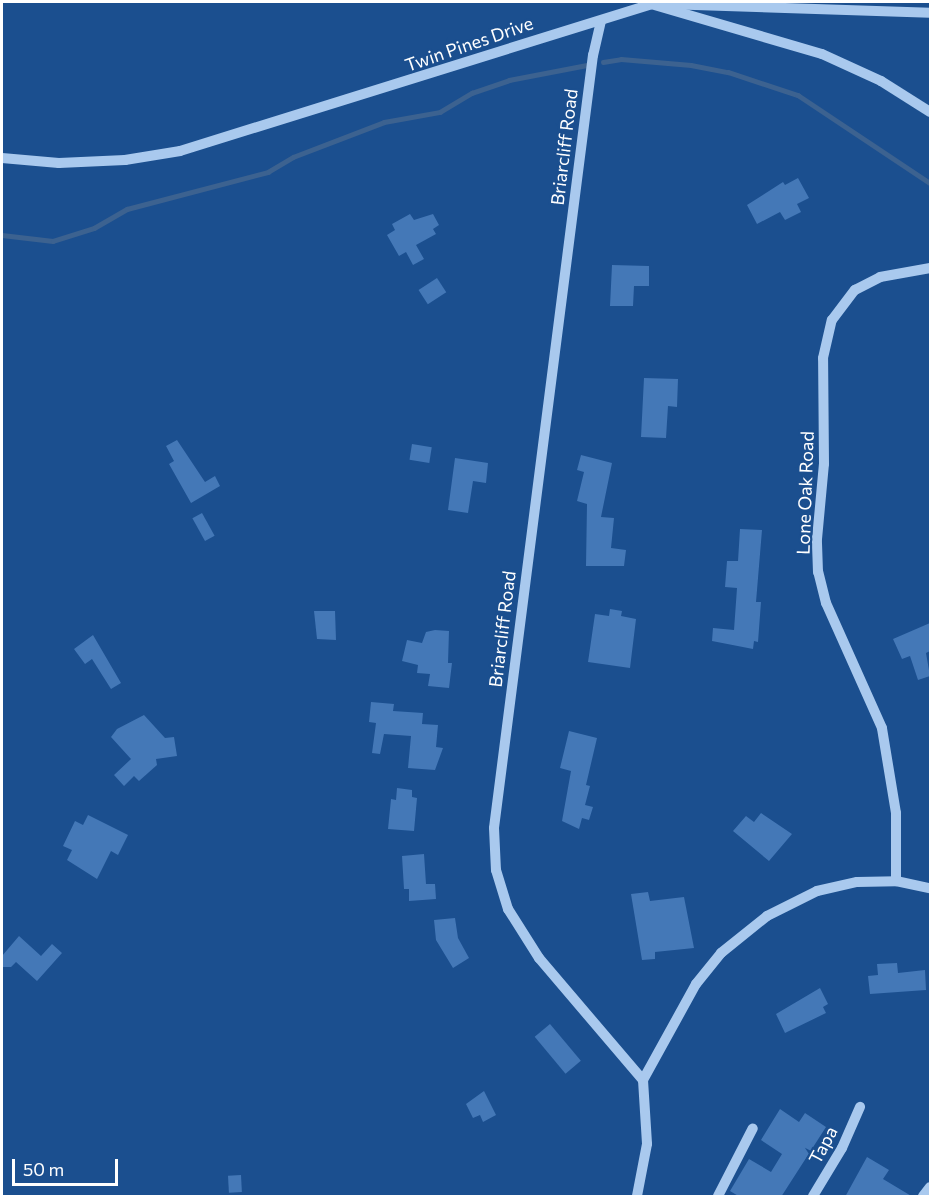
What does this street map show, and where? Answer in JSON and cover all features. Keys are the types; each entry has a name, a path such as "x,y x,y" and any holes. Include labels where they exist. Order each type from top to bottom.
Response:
{"street":[{"path":"656,3 930,13"},
{"path":"656,3 822,54 881,81 930,112"},
{"name":"Twin Pines Drive","path":"2,158 59,163 125,160 180,151 656,3"},
{"name":"Briarcliff Road","path":"601,21 593,55 494,828 496,870 508,909 539,958 643,1080"},
{"name":"Lone Oak Road","path":"896,881 896,813 882,728 826,603 818,572 817,539 824,464 823,358 832,320 855,290 880,277 930,268"},
{"path":"637,1197 647,1144 643,1080 696,984 721,953 744,932 786,903 817,891 857,882 896,881 930,888"},
{"name":"Tapa","path":"813,1197 842,1148 860,1107"},
{"path":"718,1197 753,1128"},
{"path":"923,1197 930,1187"}],"building":[{"path":"798,178 809,198 797,204 801,212 785,220 780,212 757,224 747,205 783,182 785,185"},
{"path":"410,214 414,220 433,214 439,225 433,229 436,234 416,245 424,259 413,265 406,252 399,256 387,235 395,230 392,224"},
{"path":"612,265 649,266 649,286 634,286 633,306 610,306"},
{"path":"437,278 446,292 428,304 419,290"},
{"path":"644,378 678,379 677,407 668,406 666,438 641,437"},
{"path":"177,440 205,482 215,476 220,486 191,503 169,464 174,461 166,446"},
{"path":"412,444 432,447 429,463 409,460"},
{"path":"581,455 612,463 601,517 614,518 611,548 626,550 624,566 586,566 587,504 577,501 584,472 577,470"},
{"path":"455,458 488,463 486,483 473,481 468,513 448,510"},
{"path":"202,513 215,536 205,541 192,518"},
{"path":"740,529 762,530 756,602 761,602 758,642 754,641 753,649 712,641 713,628 734,630 737,588 725,587 727,561 738,561"},
{"path":"610,609 622,611 621,616 636,619 630,668 588,662 595,614 609,616"},
{"path":"314,611 335,611 336,640 317,639"},
{"path":"930,623 930,651 926,653 930,676 918,680 910,656 902,659 893,639"},
{"path":"449,631 448,663 452,663 449,688 428,686 430,674 417,673 418,665 402,661 407,640 422,643 426,632"},
{"path":"93,635 121,683 111,689 92,659 85,664 74,649"},
{"path":"371,702 394,704 393,711 423,713 422,724 438,725 436,747 443,748 435,770 408,768 411,736 384,734 380,754 372,753 376,723 369,722"},
{"path":"144,715 165,738 174,737 177,756 156,759 157,765 139,781 134,776 124,786 114,775 131,759 111,737 117,729"},
{"path":"569,731 597,738 586,785 590,786 585,805 593,807 589,820 582,818 579,829 562,821 571,771 560,768"},
{"path":"397,788 412,790 412,797 417,798 414,831 388,829 391,799 396,800"},
{"path":"761,813 792,834 769,861 733,831 746,816 754,822"},
{"path":"88,815 128,835 118,855 111,851 97,879 67,860 72,850 63,846 75,821 83,825"},
{"path":"424,854 426,884 435,884 436,899 409,901 409,889 404,889 402,856"},
{"path":"648,892 650,901 684,897 694,948 655,952 655,959 642,960 631,894"},
{"path":"455,918 458,938 469,958 453,968 436,940 434,920"},
{"path":"19,936 41,956 52,944 62,953 37,981 16,962 11,967 2,967 2,956"},
{"path":"897,963 898,973 925,970 926,990 870,994 868,976 878,975 877,964"},
{"path":"820,988 828,1004 823,1007 826,1013 785,1033 776,1014"},
{"path":"550,1024 581,1061 566,1074 535,1037"},
{"path":"484,1091 496,1115 483,1122 480,1115 473,1118 466,1104"},
{"path":"780,1109 799,1122 805,1113 826,1127 781,1197 740,1197 730,1191 749,1159 771,1172 782,1154 761,1140"},
{"path":"867,1157 889,1170 883,1179 913,1197 845,1197"},
{"path":"241,1175 242,1192 229,1193 228,1176"}],"waterway":[{"path":"603,62 621,59 691,65 728,72 798,95 930,183"},
{"path":"2,235 53,241 94,228 127,209 268,172 293,157 384,122 440,112 472,93 509,80 587,65"}]}
